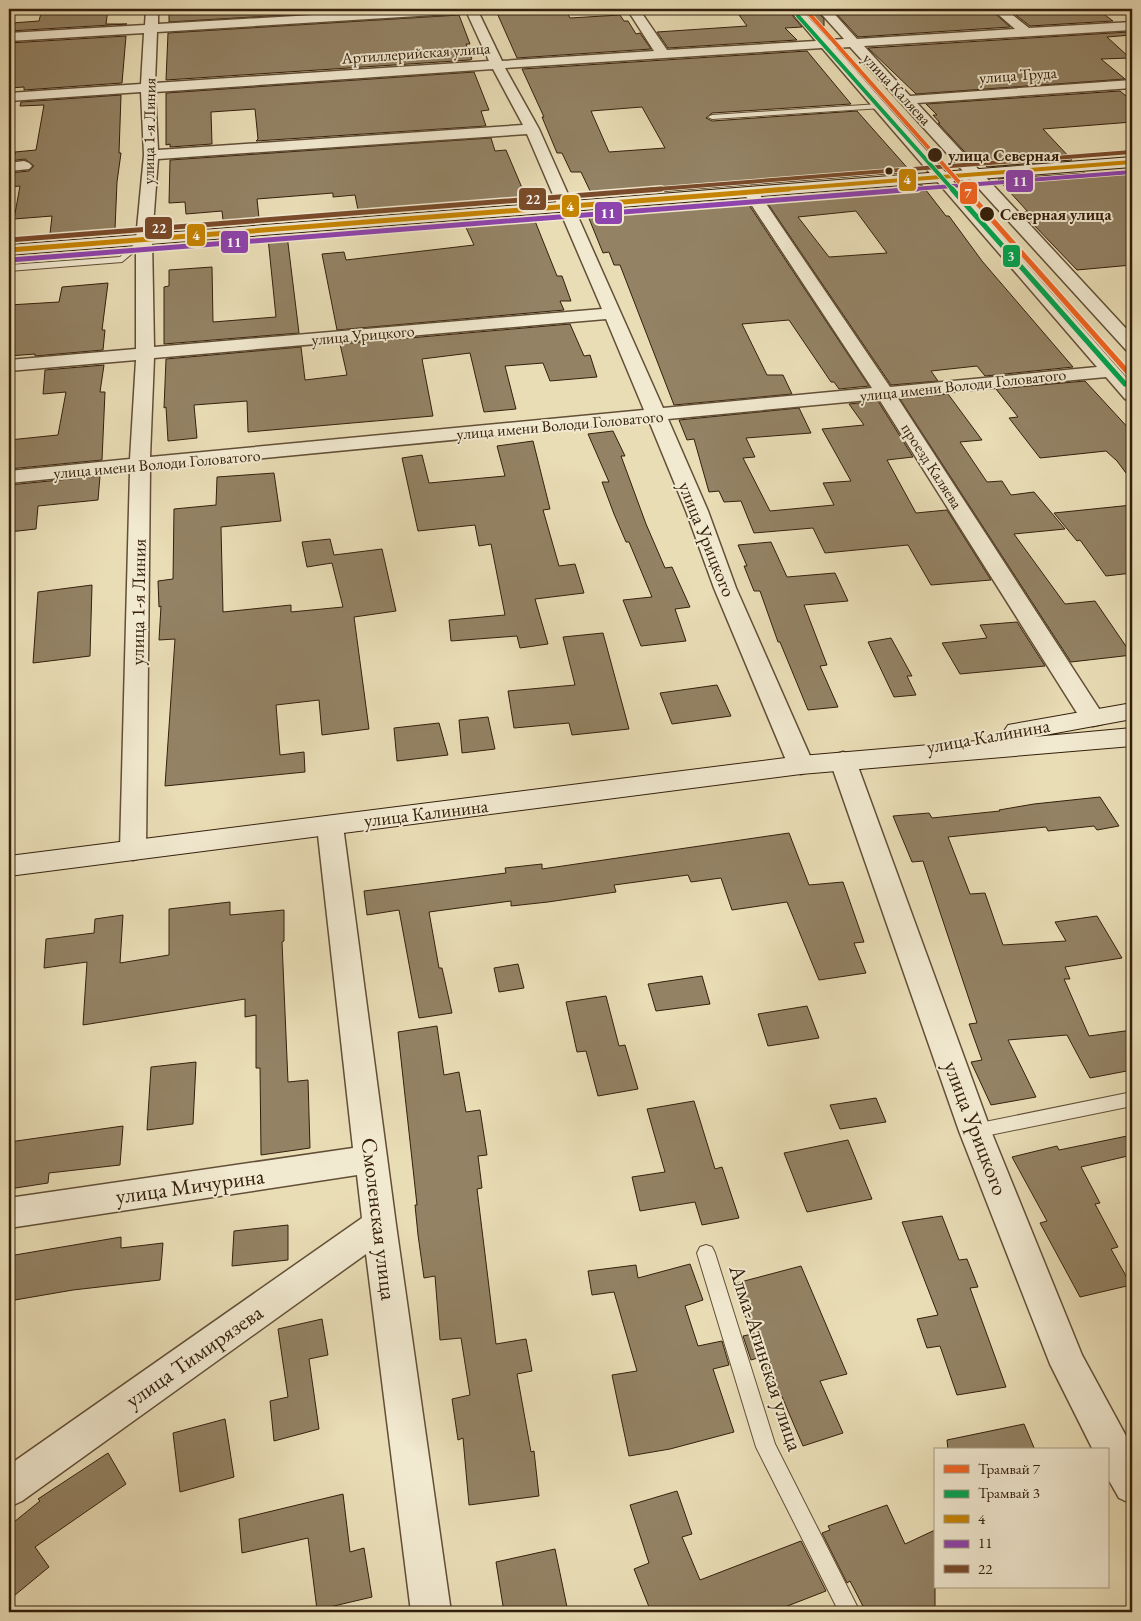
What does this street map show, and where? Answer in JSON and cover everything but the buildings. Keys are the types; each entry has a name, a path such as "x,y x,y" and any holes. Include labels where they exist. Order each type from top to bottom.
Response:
{"main road":[{"path":"9,250 1132,162"},
{"name":"улица Калинина","path":"843,760 1132,711"},
{"name":"улица Калинина","path":"9,866 843,760 1132,738"}],"street":[{"name":"улица 1-я Линия","path":"133,850 140,465 145,353 144,239 151,155 148,88 153,28 152,9"},
{"name":"улица Урицкого","path":"153,28 471,9 497,65 532,129 697,512 725,588 801,765"},
{"path":"633,9 663,54"},
{"name":"улица Каляева","path":"795,9 1132,395"},
{"name":"улица Каляева","path":"823,9 1132,346"},
{"path":"998,9 1027,33"},
{"path":"855,44 1132,26"},
{"path":"9,37 153,28"},
{"name":"Артиллерийская улица","path":"9,97 663,54 855,44"},
{"name":"улица Труда","path":"907,100 1132,84"},
{"path":"151,155 532,129"},
{"path":"9,167 24,166"},
{"name":"проезд Каляева","path":"751,192 885,393 1093,718"},
{"name":"улица Урицкого","path":"145,353 611,313"},
{"path":"9,365 145,353"},
{"name":"улица имени Володи Головатого","path":"9,477 1111,371"},
{"name":"улица Урицкого","path":"843,760 975,1131 1068,1364 1132,1485"},
{"name":"Смоленская улица","path":"330,826 379,1224 431,1612"},
{"name":"улица Мичурина","path":"9,1213 371,1159"},
{"name":"улица Тимирязева","path":"9,1488 379,1224"}],"lane":[{"name":"улица Каляева","path":"712,117 879,106"},
{"path":"9,268 122,259 144,239"},
{"path":"975,1131 1132,1099"},
{"name":"Алма-Атинская улица","path":"706,1252 766,1448 850,1612"}],"tram line":[{"name":"7","path":"805,9 1132,377"},
{"name":"3","path":"798,16 1125,384"}],"transit line":[{"name":"22","path":"9,240 1131,152"},
{"name":"4","path":"9,250 1132,162"},
{"name":"11","path":"10,260 1132,172"}],"place":[{"name":"улица Северная","path":"935,155"},
{"name":"Северная улица","path":"987,214"}]}
